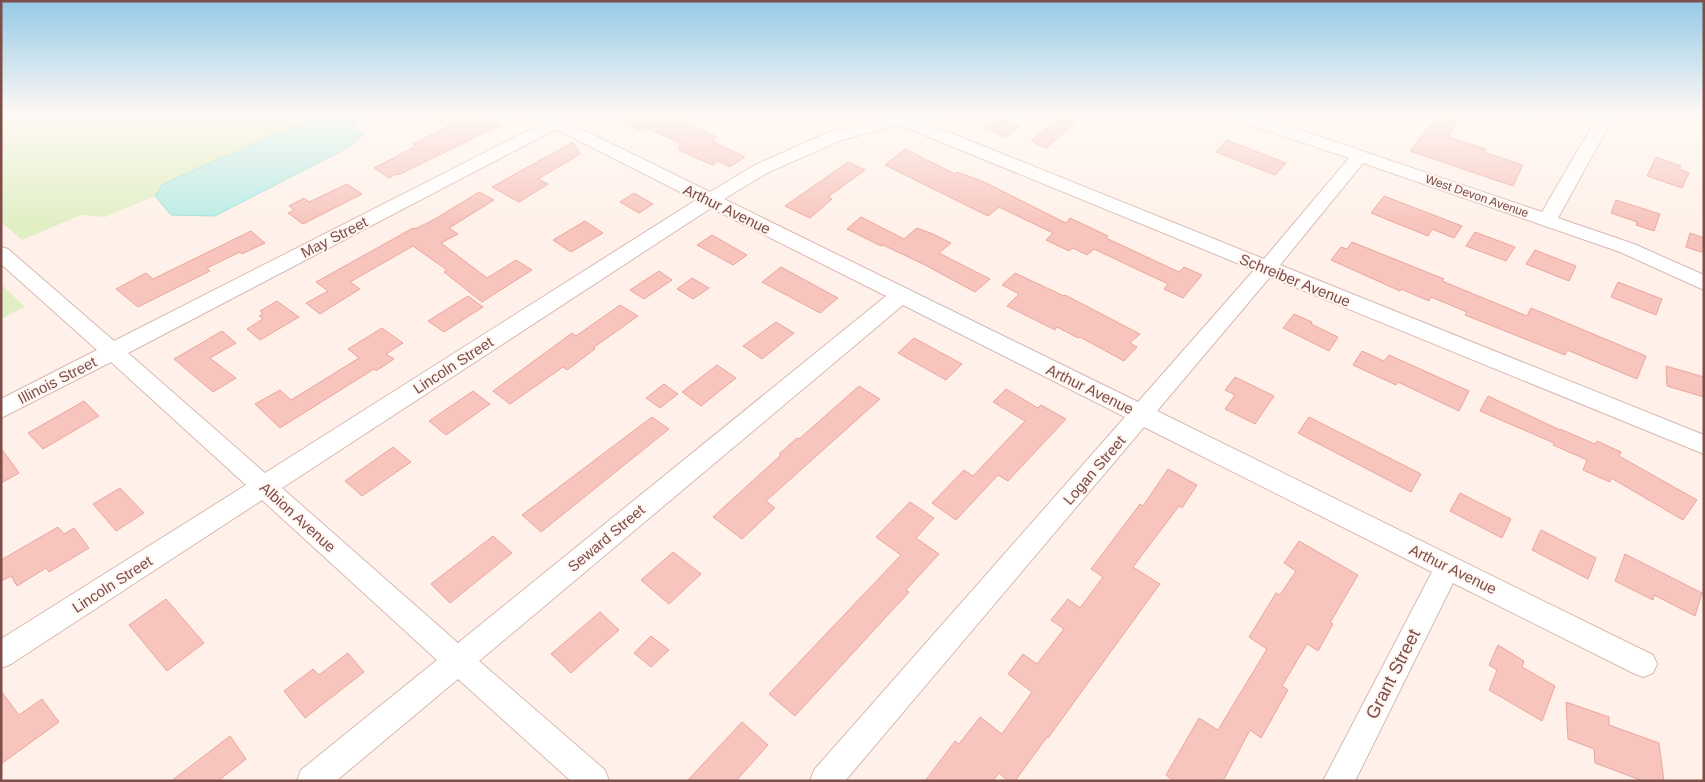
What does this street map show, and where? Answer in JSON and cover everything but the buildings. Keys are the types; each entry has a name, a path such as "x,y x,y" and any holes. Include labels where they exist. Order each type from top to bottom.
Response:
{"street":[{"name":"May Street","path":"114,351 486,150"},
{"name":"Arthur Avenue","path":"611,150 1642,664"},
{"name":"Lincoln Street","path":"1,655 710,200 761,169 802,150"},
{"name":"Schreiber Avenue","path":"976,150 1704,445"},
{"name":"West Devon Avenue","path":"1344,150 1627,248 1704,283"},
{"path":"1546,220 1586,150"},
{"name":"Logan Street","path":"825,781 1267,268 1360,156"},
{"name":"Albion Avenue","path":"1,253 114,351 457,661 594,781"},
{"name":"Seward Street","path":"312,781 901,295"},
{"name":"Illinois Street","path":"1,409 114,351"},
{"name":"Grant Street","path":"1338,781 1448,567"}],"green space":[{"path":"1,150 238,150 162,185 155,196 105,217 81,215 22,240 1,222"},
{"path":"1,284 25,307 1,319"}],"water":[{"path":"238,150 342,150 215,216 171,215 155,196 162,185"}]}
